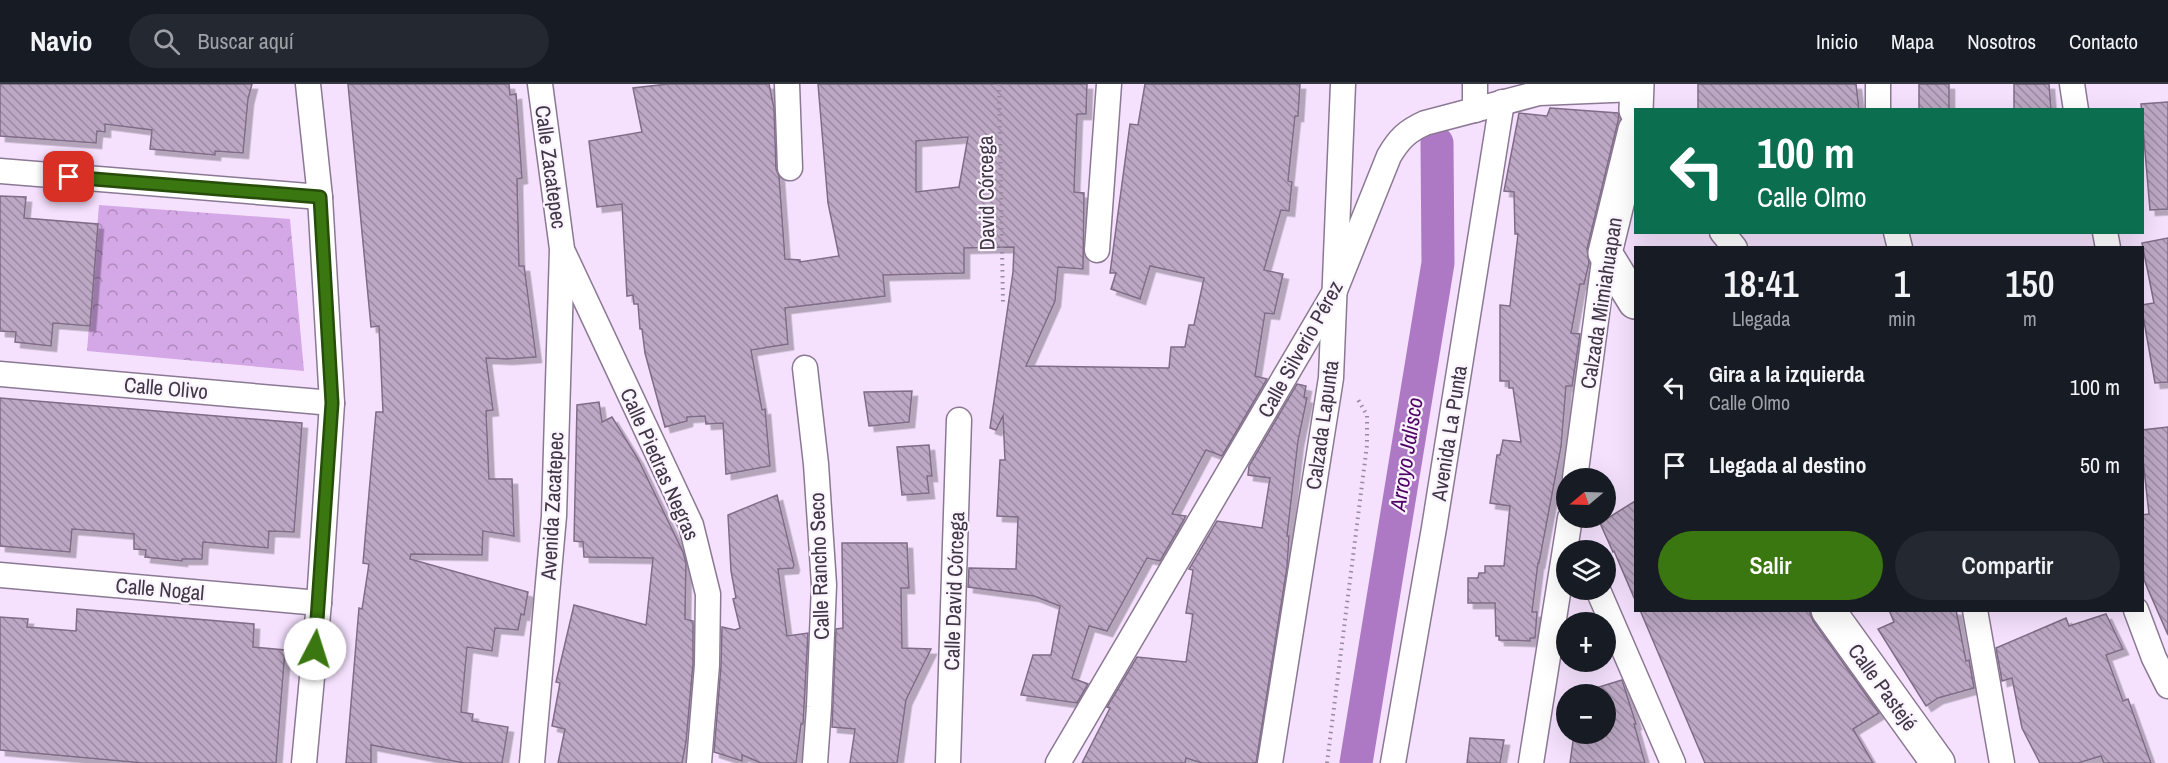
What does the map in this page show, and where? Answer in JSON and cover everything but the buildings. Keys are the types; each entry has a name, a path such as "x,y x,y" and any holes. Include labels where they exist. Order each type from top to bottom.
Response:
{"main road":[{"name":"Calzada Mimiahuapan","path":"1605,253 1634,134"},
{"path":"1605,253 1634,300"},
{"name":"Calle Pastejé","path":"1829,612 1938,763"}],"street":[{"path":"304,763 319,603 332,403 320,197 308,84"},
{"name":"Calle Zacatepec","path":"540,84 562,249"},
{"path":"787,84 790,168"},
{"path":"1097,250 1109,84"},
{"name":"Calzada Lapunta","path":"1270,763 1331,378 1343,84"},
{"path":"1475,84 1475,110"},
{"path":"1878,84 1878,108"},
{"path":"2072,84 2076,108"},
{"name":"Calle Silverio Pérez","path":"1058,763 1334,293 1389,156 1398,140 1409,130 1425,123 1539,93 1636,94"},
{"name":"Avenida La Punta","path":"1393,763 1434,528 1502,102"},
{"path":"0,171 320,197"},
{"path":"1724,234 1733,246"},
{"name":"Avenida Zacatepec","path":"532,763 554,516 562,249"},
{"name":"Calle Piedras Negras","path":"562,249 691,525 708,594 699,763"},
{"name":"Calzada Mimiahuapan","path":"1576,468 1605,253"},
{"name":"Calle Rancho Seco","path":"805,368 816,464 824,585 819,707 814,763"},
{"name":"Calle Olivo","path":"0,374 332,403"},
{"name":"Calle David Córcega","path":"948,763 959,420"},
{"path":"1531,763 1569,528"},
{"name":"Calle Nogal","path":"0,574 319,603"},
{"path":"1602,600 1673,763"},
{"path":"1975,612 2002,763"},
{"path":"2137,612 2154,658 2168,686"}],"path":[{"name":"David Córcega","path":"999,84 1003,302"},
{"path":"1327,763 1367,445 1366,415 1353,389 1331,378"}],"green space":[{"path":"99,205 290,219 304,371 87,351"}],"waterway":[{"name":"Arroyo Jalisco","path":"1356,763 1438,263 1437,143"}],"route":[{"path":"69,177 320,197 332,403 315,649"}]}
